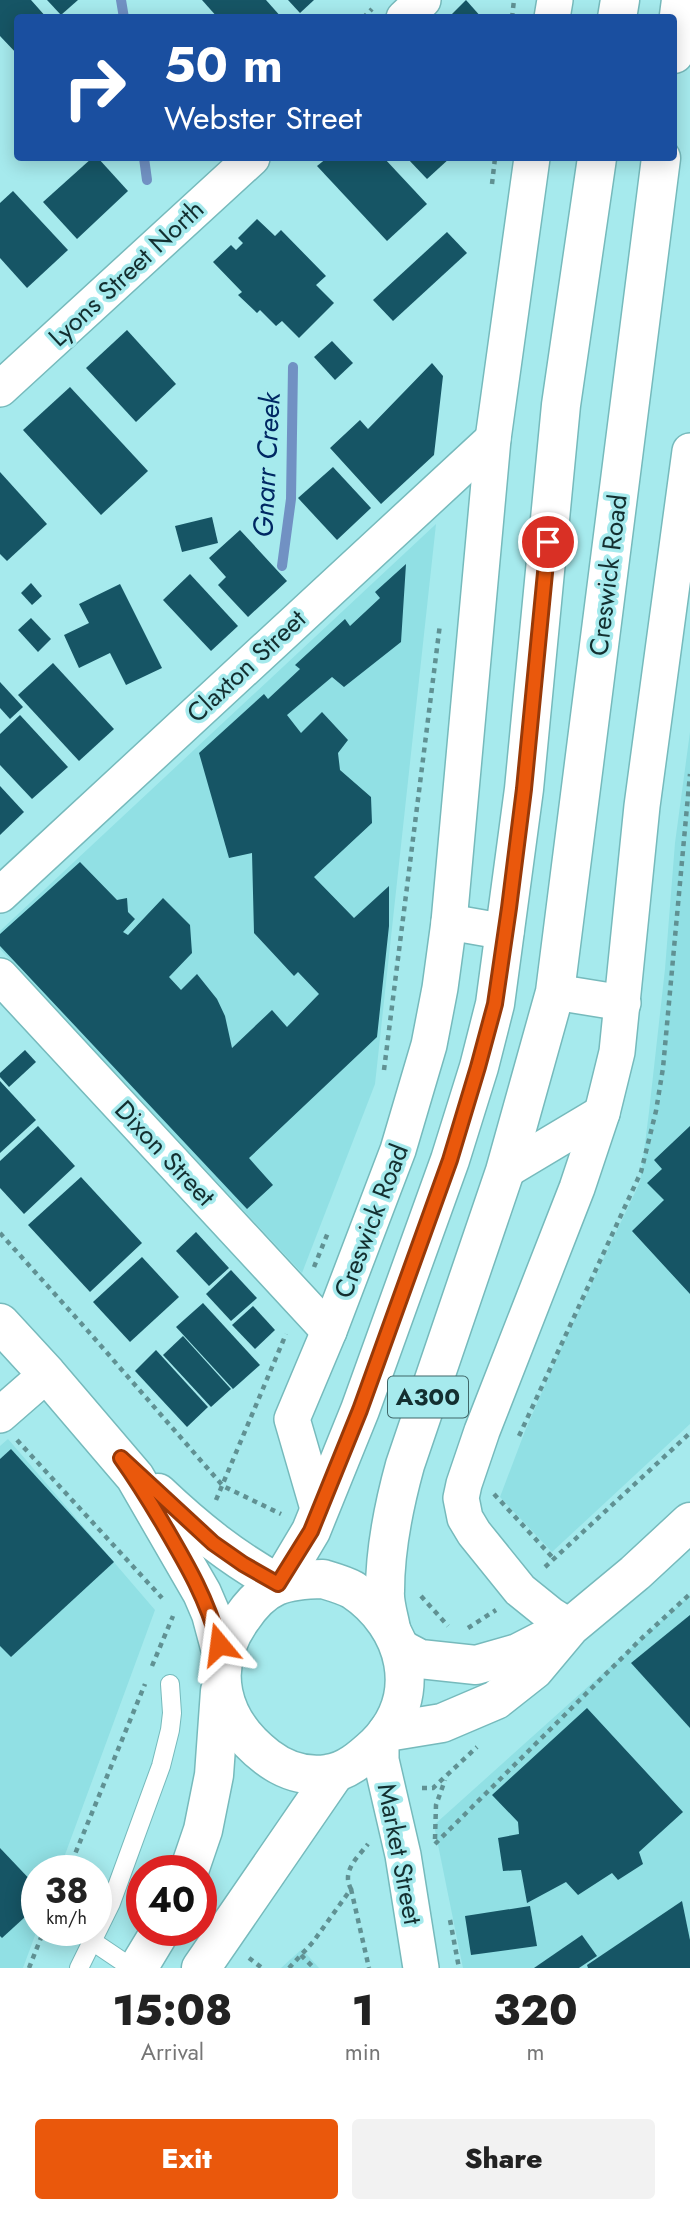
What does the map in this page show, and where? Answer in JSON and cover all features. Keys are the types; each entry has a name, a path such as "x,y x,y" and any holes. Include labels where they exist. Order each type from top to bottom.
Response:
{"main road":[{"path":"677,31 681,0"},
{"name":"Creswick Road","path":"279,1583 311,1531 301,1513 360,1410 450,1160 495,1004 524,789 561,405 597,161"},
{"name":"Creswick Road","path":"396,1639 384,1594 394,1505 405,1465 505,1171 555,992 661,161"},
{"path":"478,1067 515,1024 555,992"},
{"path":"0,1323 135,1477 202,1592 211,1614 222,1669 224,1700 232,1720 244,1738 276,1764 290,1770 306,1774 335,1773"},
{"path":"121,1458 213,1543 243,1564 279,1583 323,1579 352,1590 380,1614 396,1639 420,1660 477,1665 518,1653 570,1627"},
{"path":"384,1736 442,1723 496,1700 534,1670 570,1627 635,1573 690,1522"},
{"name":"A300","path":"194,1855 203,1829 214,1775 222,1669 235,1628 248,1608 262,1594 279,1583"},
{"name":"A300","path":"201,1968 335,1773 353,1764 384,1736 397,1713 404,1692 405,1671 396,1639"},
{"path":"138,1968 151,1946"}],"street":[{"path":"408,14 423,0"},
{"name":"Lyons Street North","path":"0,389 249,161"},
{"name":"Creswick Road","path":"301,1513 292,1419 329,1331 398,1150 429,1045 440,988 449,922 493,439 532,161"},
{"name":"Claxton Street","path":"0,895 493,439"},
{"path":"570,1627 520,1590 469,1525 463,1511 462,1491 482,1431 577,1188 602,1113 617,1052 642,806 690,451"},
{"path":"449,922 506,932"},
{"name":"Dixon Street","path":"0,976 329,1331"},
{"path":"555,992 623,1003"},
{"path":"505,1171 602,1113"},
{"path":"6,1425 47,1374"},
{"name":"Market Street","path":"384,1736 381,1760 403,1855 421,1968"}],"lane":[{"path":"112,1900 161,1766 172,1713 170,1684"},
{"path":"79,1968 90,1946"},
{"path":"99,1946 132,1968"}],"path":[{"path":"384,1076 441,617"},
{"path":"223,1486 331,1224"},
{"path":"0,1233 223,1486 301,1513"},
{"path":"6,1425 166,1602"},
{"path":"465,1630 491,1614 520,1590 690,1433"},
{"path":"416,1591 456,1636"},
{"path":"435,1844 642,1638 690,1594"},
{"path":"75,1855 175,1612"},
{"path":"438,1856 435,1844 436,1805 445,1779"},
{"path":"349,1870 347,1883 351,1889 369,1968"},
{"path":"289,1968 313,1942 351,1889"},
{"path":"450,1918 459,1968"},
{"path":"29,1968 38,1946"},
{"path":"301,1955 314,1968"}],"shaded area":[{"path":"436,524 375,1084 302,1273 0,949 0,931"},
{"path":"690,732 690,1424 552,1552 500,1497 562,1346 640,1182 665,969 675,843"},
{"path":"8,1439 155,1610 65,1855 21,1855 21,1946 31,1946 23,1968 0,1968 0,1446"},
{"path":"690,1595 690,1968 463,1968 434,1825"},
{"path":"302,1949 319,1968 281,1968"}],"building":[{"path":"0,0 31,0 43,14 14,14 14,51 0,36"},
{"path":"47,0 78,0 62,14"},
{"path":"202,0 266,0 278,14 214,14"},
{"path":"288,0 314,0 300,13"},
{"path":"466,0 478,14 452,14"},
{"path":"89,161 101,161 128,191 77,239 43,202"},
{"path":"323,161 387,161 427,204 387,241 317,166"},
{"path":"410,161 447,161 427,179"},
{"path":"13,191 68,250 27,288 0,258 0,203"},
{"path":"257,219 275,236 281,230 326,276 316,285 334,303 299,338 282,321 276,326 260,310 257,313 238,295 242,292 213,262 231,245 236,250 243,243 238,238"},
{"path":"447,232 467,253 393,321 373,300"},
{"path":"127,330 176,384 136,422 86,368"},
{"path":"332,341 353,363 335,380 314,357"},
{"path":"432,363 443,376 434,455 381,504 330,448 360,420 368,429"},
{"path":"70,387 148,471 101,515 23,430"},
{"path":"333,467 371,508 337,540 298,498"},
{"path":"0,472 47,524 7,561 0,554"},
{"path":"212,517 218,543 182,552 175,526"},
{"path":"240,530 287,581 248,617 218,585 226,577 209,558"},
{"path":"406,564 401,642 344,687 332,677 287,715 301,733 322,712 348,740 338,753 340,770 371,797 372,823 314,877 354,918 389,886 389,926 377,1037 249,1158 273,1185 247,1209 0,946 0,934 80,862 117,900 127,898 128,912 135,919 123,932 128,935 163,898 190,925 192,953 169,977 181,990 197,974 217,999 225,1016 232,1048 272,1010 287,1027 319,994 298,972 294,976 254,933 252,853 229,858 199,753 264,694 268,699 300,669 295,665 345,619 350,626 380,598 375,592"},
{"path":"190,574 238,626 211,651 163,600"},
{"path":"31,583 42,596 32,605 21,593"},
{"path":"120,584 162,668 126,685 110,653 79,668 64,635 89,623 79,604"},
{"path":"31,618 51,639 38,652 18,630"},
{"path":"53,663 114,729 79,761 18,695"},
{"path":"0,682 23,707 10,719 0,708"},
{"path":"20,715 68,767 32,799 0,765 0,734"},
{"path":"0,786 24,812 0,835"},
{"path":"25,1050 36,1062 9,1087 0,1077 0,1073"},
{"path":"0,1081 36,1120 0,1153"},
{"path":"38,1126 75,1166 24,1214 0,1188 0,1161"},
{"path":"690,1126 690,1294 632,1231 664,1200 647,1183 662,1169 654,1160"},
{"path":"81,1177 142,1243 90,1292 28,1225"},
{"path":"196,1232 229,1268 209,1286 176,1251"},
{"path":"142,1257 179,1297 130,1342 93,1302"},
{"path":"231,1270 257,1298 231,1321 206,1294"},
{"path":"203,1303 260,1365 233,1389 176,1327"},
{"path":"253,1306 275,1330 255,1349 232,1325"},
{"path":"183,1336 231,1389 211,1407 163,1355"},
{"path":"156,1350 208,1407 187,1427 135,1371"},
{"path":"11,1449 114,1562 11,1657 0,1646 0,1459"},
{"path":"690,1615 690,1728 631,1663"},
{"path":"587,1708 683,1812 639,1852 643,1864 618,1880 612,1873 578,1895 566,1882 527,1903 521,1870 503,1871 498,1838 519,1834 518,1822 492,1795"},
{"path":"0,1848 21,1870 21,1921 2,1938"},
{"path":"682,1901 690,1940 690,1968 588,1968 587,1965"},
{"path":"530,1906 537,1946 471,1955 465,1916"},
{"path":"582,1935 597,1956 579,1968 534,1968"}],"waterway":[{"name":"Gnarr Creek","path":"121,0 123,14"},
{"name":"Gnarr Creek","path":"144,161 147,180"},
{"name":"Gnarr Creek","path":"282,566 291,499 293,367"}],"route":[{"path":"219,1644 202,1592 135,1477 121,1458 213,1543 278,1584 311,1531 360,1410 450,1160 495,1004 524,789 548,542"}]}
